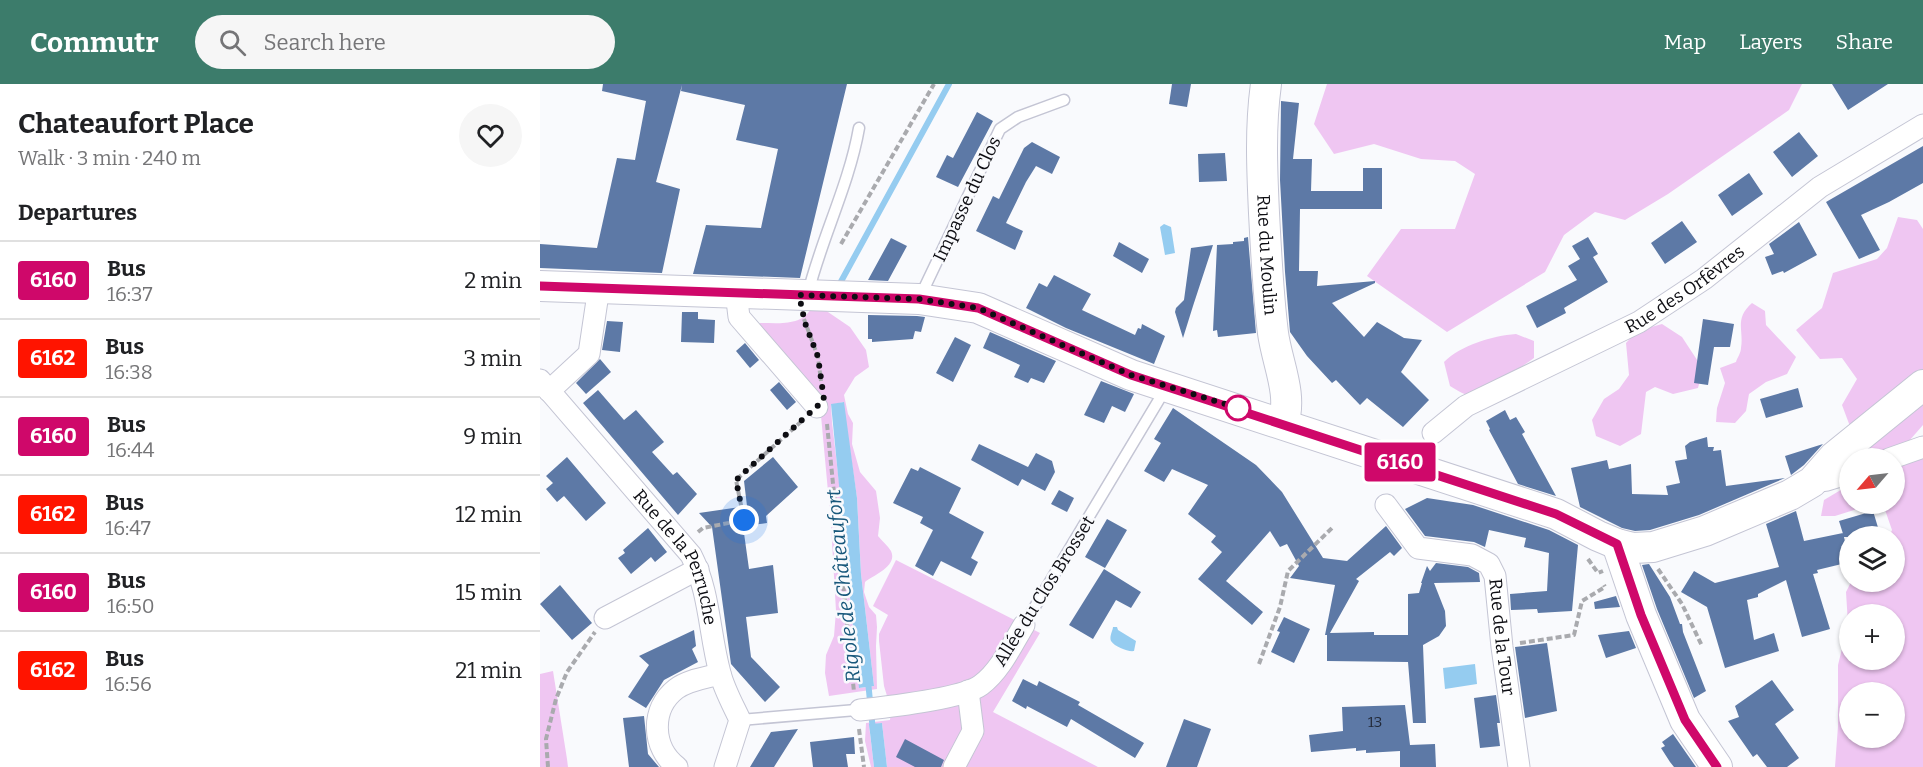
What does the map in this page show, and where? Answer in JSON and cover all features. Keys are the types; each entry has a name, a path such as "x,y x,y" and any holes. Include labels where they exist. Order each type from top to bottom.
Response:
{"street":[{"name":"Rue du Moulin","path":"1266,84 1262,130 1266,236 1273,331 1286,393 1286,414 1283,424"},
{"name":"Rue des Orfèvres","path":"1433,433 1466,406 1639,322 1704,279 1820,187 1923,125"},
{"path":"540,286 919,299 978,308 1131,375 1556,514 1631,546 1653,548 1699,533 1790,495 1812,482 1834,457 1923,385"},
{"path":"545,385 589,354 598,287"},
{"path":"736,292 739,317 821,404"},
{"name":"Rue de la Perruche","path":"545,385 691,555 704,583 720,674 740,720"},
{"path":"1905,453 1923,447"},
{"path":"1812,482 1839,476"},
{"name":"Rue de la Tour","path":"1386,505 1418,548 1472,555 1489,564 1495,576 1502,647 1519,767"},
{"path":"1631,546 1641,615 1682,714 1717,767"},
{"path":"605,618 698,569"},
{"name":"Allée du Clos Brosset","path":"858,710 968,692 981,685 999,666 1024,625"},
{"path":"677,767 666,756 658,738 657,727 661,709 666,699 684,684 720,674"},
{"path":"954,767 973,730 968,692"},
{"path":"726,767 740,720"}],"lane":[{"name":"Impasse du Clos","path":"919,299 1000,129 1018,117 1064,100"},
{"path":"810,296 815,264 855,153 859,128"},
{"name":"Allée du Clos Brosset","path":"1024,625 1167,387"},
{"name":"Allée du Clos Brosset","path":"740,720 858,710"}],"path":[{"path":"838,250 934,84"},
{"path":"810,296 805,323 818,357 821,404 864,767"},
{"path":"682,544 703,528 744,520 736,480 821,404"},
{"path":"1259,664 1280,607 1288,571 1332,528"},
{"path":"1631,546 1682,604 1702,646"},
{"path":"1502,647 1574,635 1582,601 1605,587 1598,573"},
{"path":"548,767 546,739 556,699 567,672 605,618"}],"shaded area":[{"path":"1327,84 1802,84 1789,110 1668,194 1625,220 1595,212 1564,235 1545,272 1447,332 1367,276 1401,229 1455,229 1475,174 1455,161 1421,159 1374,144 1334,154 1314,124"},
{"path":"1898,217 1917,220 1923,229 1923,375 1908,386 1883,397 1851,429 1842,405 1857,379 1842,358 1820,359 1796,330 1822,308 1833,273 1877,259 1887,248"},
{"path":"1752,303 1765,311 1766,325 1796,357 1787,374 1766,382 1749,394 1746,411 1735,423 1716,422 1717,408 1725,383 1720,368 1736,362 1742,342 1741,320"},
{"path":"810,310 825,310 850,327 866,350 869,367 855,377 844,395 848,414 853,423 852,444 860,472 876,491 880,518 878,536 890,549 892,556 888,566 865,582 864,592 869,607 876,615 877,689 829,696 825,673 826,655 834,636 836,611 831,524 819,394 759,330 760,323 788,323 806,315","holes":["843,402 857,498 861,574 874,686 860,688 832,422 831,405"]},
{"path":"1662,324 1682,337 1703,369 1698,388 1673,394 1655,387 1646,392 1641,434 1620,446 1596,436 1592,420 1604,399 1619,389 1629,375 1626,343 1637,331"},
{"path":"1516,334 1534,341 1534,358 1504,379 1472,395 1467,395 1450,386 1444,362 1451,356 1477,342"},
{"path":"1923,398 1923,425 1909,441 1890,448 1862,448"},
{"path":"1923,457 1923,767 1835,767 1839,661 1839,670 1905,670 1905,604 1847,604 1846,592 1905,592 1905,526 1891,526 1886,514 1905,514 1905,462"},
{"path":"1839,491 1839,514 1841,514 1821,516 1824,500"},
{"path":"896,560 1040,633 993,712 1098,767 887,767 882,723 869,725 874,767 871,767 865,741 866,723 890,720 891,709 884,686 879,641 879,634 888,615 873,606"},
{"path":"553,671 568,767 540,767 540,674"}],"water":[{"path":"1164,224 1171,227 1175,253 1165,255 1160,227"},
{"path":"844,402 857,498 861,574 874,686 859,688 831,404"},
{"path":"1113,627 1117,627 1118,630 1136,641 1134,651 1122,649 1111,641"},
{"path":"1475,664 1477,684 1445,689 1443,668"},
{"path":"882,723 887,767 874,767 869,724"}],"building":[{"path":"603,84 847,84 800,278 693,274 706,225 761,228 778,149 736,140 745,105 681,91 682,85 656,182 680,189 662,273 540,268 540,244 597,248 617,158 635,160 646,101 602,91"},
{"path":"1172,84 1191,84 1187,107 1169,104"},
{"path":"1832,84 1888,84 1848,110"},
{"path":"1281,101 1299,103 1293,159 1312,159 1311,191 1363,191 1363,168 1382,168 1382,209 1300,209 1299,271 1318,271 1317,286 1375,281 1332,303 1364,337 1377,322 1404,338 1422,340 1401,372 1429,400 1403,427 1367,398 1360,405 1336,380 1332,383 1307,356 1290,332 1280,180"},
{"path":"977,112 993,121 958,187 936,177 947,155 953,158"},
{"path":"1799,132 1818,156 1792,177 1773,152"},
{"path":"1032,142 1060,157 1052,174 1036,166 1006,223 1023,231 1015,250 976,231 993,196 999,199 1024,148"},
{"path":"1923,146 1923,183 1861,215 1880,250 1859,259 1826,202"},
{"path":"1225,153 1227,181 1199,182 1198,154"},
{"path":"1749,173 1763,194 1732,216 1718,195"},
{"path":"1682,221 1697,242 1665,264 1651,243"},
{"path":"1799,222 1817,255 1784,273 1783,271 1772,275 1765,257 1774,254 1769,244"},
{"path":"1248,237 1256,333 1218,337 1217,330 1213,331 1217,245 1233,244 1233,242 1244,241 1244,238"},
{"path":"1588,237 1598,254 1593,257 1608,282 1564,308 1566,313 1537,328 1526,306 1577,280 1568,266 1580,259 1572,246"},
{"path":"891,238 907,246 888,281 868,280"},
{"path":"1119,242 1149,259 1142,273 1113,256"},
{"path":"1213,245 1183,338 1175,312 1184,300 1191,248"},
{"path":"1054,275 1091,294 1082,310 1135,335 1138,328 1141,329 1142,324 1165,336 1154,364 1066,328 1026,308 1039,283 1047,287"},
{"path":"682,312 698,312 698,319 715,320 714,343 681,342"},
{"path":"868,315 925,317 921,332 915,331 913,339 872,342 872,339 868,339"},
{"path":"1703,319 1734,324 1730,347 1714,347 1708,385 1694,383"},
{"path":"607,321 623,322 620,352 602,350"},
{"path":"990,332 1056,361 1044,383 1031,378 1028,383 1014,377 1020,365 983,348"},
{"path":"955,337 971,345 953,382 936,373"},
{"path":"745,343 759,360 750,368 736,351"},
{"path":"600,359 611,372 586,394 576,383"},
{"path":"1101,381 1134,394 1125,412 1112,406 1104,423 1084,415"},
{"path":"779,382 796,402 787,410 770,390"},
{"path":"1798,388 1803,407 1766,418 1760,399"},
{"path":"598,390 624,420 636,410 664,442 652,452 673,475 677,472 697,494 678,515 583,403"},
{"path":"1173,408 1256,465 1282,492 1323,558 1347,561 1386,526 1402,548 1394,556 1390,552 1356,579 1359,581 1330,633 1374,632 1374,635 1408,635 1408,594 1419,593 1427,566 1430,571 1436,563 1468,567 1479,573 1480,582 1434,583 1445,611 1446,626 1439,636 1423,645 1426,723 1413,723 1408,662 1327,661 1327,635 1325,635 1335,585 1290,578 1299,566 1287,544 1280,547 1270,531 1226,581 1263,612 1252,625 1198,579 1222,552 1211,542 1216,536 1188,514 1208,485 1172,469 1164,482 1144,471 1161,443 1154,439"},
{"path":"1505,410 1510,420 1516,417 1525,432 1522,434 1556,496 1518,484 1486,421"},
{"path":"1707,437 1708,447 1714,447 1713,451 1721,450 1726,486 1785,478 1699,515 1650,530 1635,531 1622,528 1580,507 1571,468 1607,460 1609,469 1631,464 1632,494 1668,495 1666,486 1680,483 1675,461 1687,459 1685,446 1690,442"},
{"path":"979,444 1028,467 1036,453 1052,461 1055,472 1045,491 1022,479 1018,486 971,460"},
{"path":"1823,444 1804,465 1791,475 1785,456"},
{"path":"567,457 606,503 586,521 564,496 557,502 546,489 553,483 546,476"},
{"path":"773,457 798,487 766,516 767,523 743,526 749,569 773,565 778,613 746,617 751,657 780,687 765,702 731,664 712,527 699,513 747,506 744,481"},
{"path":"920,467 961,488 949,513 984,532 971,558 978,562 971,576 941,561 933,576 915,566 933,530 920,523 923,517 893,503 911,468 918,471"},
{"path":"1059,490 1074,498 1067,512 1051,504"},
{"path":"1427,498 1473,505 1549,530 1578,545 1572,611 1538,613 1537,609 1511,610 1510,594 1547,591 1549,553 1524,547 1526,538 1489,530 1485,547 1474,542 1425,536 1405,509"},
{"path":"1796,511 1804,541 1839,534 1839,565 1817,570 1818,573 1813,574 1830,629 1802,637 1786,580 1758,594 1758,597 1747,600 1754,640 1774,633 1779,651 1725,668 1707,607 1681,592 1694,571 1715,583 1779,567 1766,524"},
{"path":"1863,514 1874,514 1878,526 1841,526 1839,521"},
{"path":"1107,519 1127,530 1105,568 1085,557"},
{"path":"648,528 667,552 655,562 651,557 631,574 618,558 625,553 623,550"},
{"path":"1649,564 1670,597 1706,691 1694,698 1657,609 1642,565"},
{"path":"1104,569 1141,592 1131,608 1116,600 1093,639 1069,625"},
{"path":"560,585 592,623 572,640 540,604"},
{"path":"1616,596 1620,607 1595,609 1594,602"},
{"path":"1284,617 1310,629 1294,663 1271,652"},
{"path":"694,630 696,646 692,649 698,662 664,680 646,708 628,697 649,665 639,656"},
{"path":"1629,631 1636,648 1606,658 1598,635"},
{"path":"1547,643 1557,711 1525,718 1515,647"},
{"path":"1023,679 1037,686 1039,681 1080,702 1078,705 1144,743 1135,758 1071,719 1067,727 1027,706 1026,709 1012,701"},
{"path":"1772,680 1794,710 1775,724 1799,758 1787,767 1767,767 1757,754 1753,757 1728,721 1739,717 1735,706"},
{"path":"1496,695 1500,746 1480,748 1474,698"},
{"path":"1405,705 1410,745 1435,744 1436,767 1400,767 1400,751 1366,753 1366,750 1356,751 1356,748 1311,752 1309,735 1343,731 1342,707"},
{"path":"644,716 648,754 659,767 629,767 623,718"},
{"path":"1184,719 1211,729 1197,767 1166,767"},
{"path":"798,729 774,767 750,767 771,732"},
{"path":"1673,734 1696,767 1674,767 1670,762 1661,748 1665,746 1662,742"},
{"path":"854,737 855,754 846,754 848,767 813,767 810,742"},
{"path":"905,739 944,760 941,767 915,767 896,757"}],"waterway":[{"name":"Rigole de Châteaufort","path":"838,287 949,84"},
{"name":"Rigole de Châteaufort","path":"868,681 873,731"}],"bus line":[{"name":"6160","path":"540,286 919,299 978,308 1131,375 1556,514 1617,544 1641,615 1685,720 1717,767"}],"route":[{"path":"744,520 736,480 824,400 818,357 805,323 799,295 919,299 978,308 1131,375 1238,408"}]}
